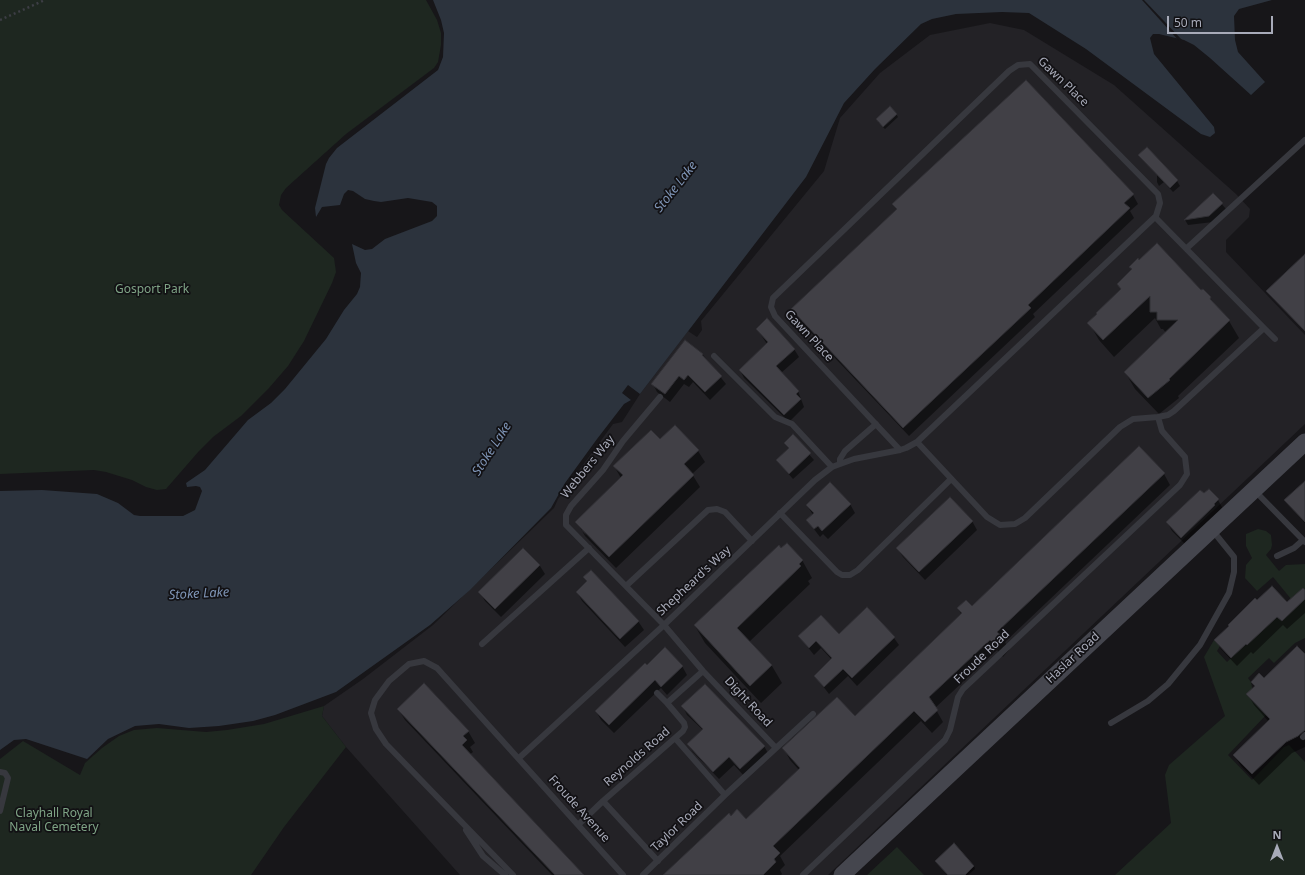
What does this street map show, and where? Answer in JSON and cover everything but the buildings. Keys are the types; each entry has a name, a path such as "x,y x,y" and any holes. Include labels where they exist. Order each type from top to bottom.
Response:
{"street":[{"name":"Haslar Road","path":"842,875 1305,442"}],"lane":[{"name":"Gawn Place","path":"900,450 775,316 771,307 773,298 1012,68 1022,64 1034,66 1157,193 1160,201 1155,217"},
{"path":"1187,248 1305,140"},
{"path":"900,450 916,442 1155,217 1275,339"},
{"path":"916,442 994,522 1005,525 1015,524 1025,518 1120,426 1133,420 1168,415 1264,328"},
{"path":"714,356 775,417 792,424 832,468"},
{"name":"Webbers Way","path":"660,397 623,441 603,470 567,512 565,518 566,525 664,624"},
{"name":"Froude Road","path":"803,875 945,740 950,730 958,697 965,687 1180,485 1187,474 1186,460 1162,431 1158,417"},
{"path":"840,464 840,458 845,450 876,424"},
{"name":"Shepheard's Way","path":"519,758 664,624 814,480 840,464 900,450"},
{"path":"780,513 837,572 842,575 850,575 858,570 951,479"},
{"path":"1254,490 1304,541 1294,548 1277,556"},
{"path":"626,586 708,510 717,509 725,512 752,541"},
{"path":"1111,723 1148,701 1168,684 1200,644 1229,594 1234,578 1234,557 1212,530"},
{"path":"482,644 589,548"},
{"name":"Dight Road","path":"664,624 703,671 776,748"},
{"name":"Froude Avenue","path":"456,817 386,744 374,727 371,713 374,703 395,675 415,662 424,661 432,664 579,824 623,875"},
{"path":"657,693 666,703 703,671"},
{"name":"Reynolds Road","path":"579,824 683,731 685,725 666,703"},
{"name":"Taylor Road","path":"643,875 725,794 813,714"},
{"path":"675,738 725,794"},
{"path":"0,772 5,773 8,778 0,811"},
{"path":"603,801 658,861"},
{"path":"456,817 484,856 505,875"},
{"path":"456,817 513,875"}],"path":[{"path":"0,20 45,0"}],"shaded area":[{"path":"990,23 1024,30 1114,85 1236,194 1250,209 1249,217 1226,240 1226,252 1305,335 1305,424 828,875 460,875 346,747 322,716 324,706 363,679 433,625 554,508 558,499 613,424 622,422 640,394 688,331 697,337 702,330 701,321 824,171 840,118 880,73 930,35"}],"green space":[{"name":"Gosport Park","path":"0,0 426,0 437,20 441,33 441,45 438,62 434,68 346,134 286,188 281,195 279,205 282,210 334,258 336,272 332,283 304,341 288,366 269,388 241,416 213,437 199,451 166,489 157,490 146,487 132,480 94,470 0,474"},
{"path":"1258,529 1266,531 1271,535 1271,549 1266,555 1279,571 1286,565 1305,564 1305,638 1295,643 1274,663 1269,658 1248,678 1251,682 1255,703 1266,715 1228,755 1252,780 1284,747 1289,745 1305,762 1305,875 1115,875 1171,823 1165,775 1169,765 1225,716 1204,657 1214,640 1220,646 1217,651 1227,662 1291,599 1273,577 1257,591 1245,578 1246,565 1252,558 1246,546 1246,534"},
{"name":"Clayhall Royal Naval Cemetery","path":"324,706 322,716 346,747 284,827 251,875 0,875 0,759 23,741 80,775 85,763 102,748 119,736 134,730 157,728 206,732 227,730 264,724"},
{"path":"897,847 924,875 867,875"}],"water":[{"name":"Stoke Lake","path":"433,0 1272,0 1239,9 1234,16 1235,40 1238,52 1265,82 1251,95 1194,45 1184,40 1159,34 1153,34 1150,38 1154,54 1214,127 1215,133 1210,137 1201,134 1086,49 1029,13 1002,12 956,14 932,19 921,24 875,69 844,103 806,177 640,394 628,385 622,393 631,400 624,404 597,439 565,483 551,508 470,590 430,625 336,692 275,715 253,721 219,726 189,728 159,724 135,726 108,739 87,759 26,739 14,740 0,750 0,491 42,490 97,494 118,503 134,515 140,516 183,516 195,510 202,491 200,487 187,487 186,483 205,470 248,420 271,403 285,389 326,339 344,310 357,294 360,287 361,273 356,263 352,244 365,250 372,249 385,239 432,221 437,216 437,206 432,202 408,198 381,202 374,201 365,199 353,191 348,190 344,194 340,205 322,207 316,217 315,208 326,164 337,148 438,70 443,57 444,33 441,20"}],"pier":[{"path":"1142,0 1144,0 1183,41 1179,41"}]}
